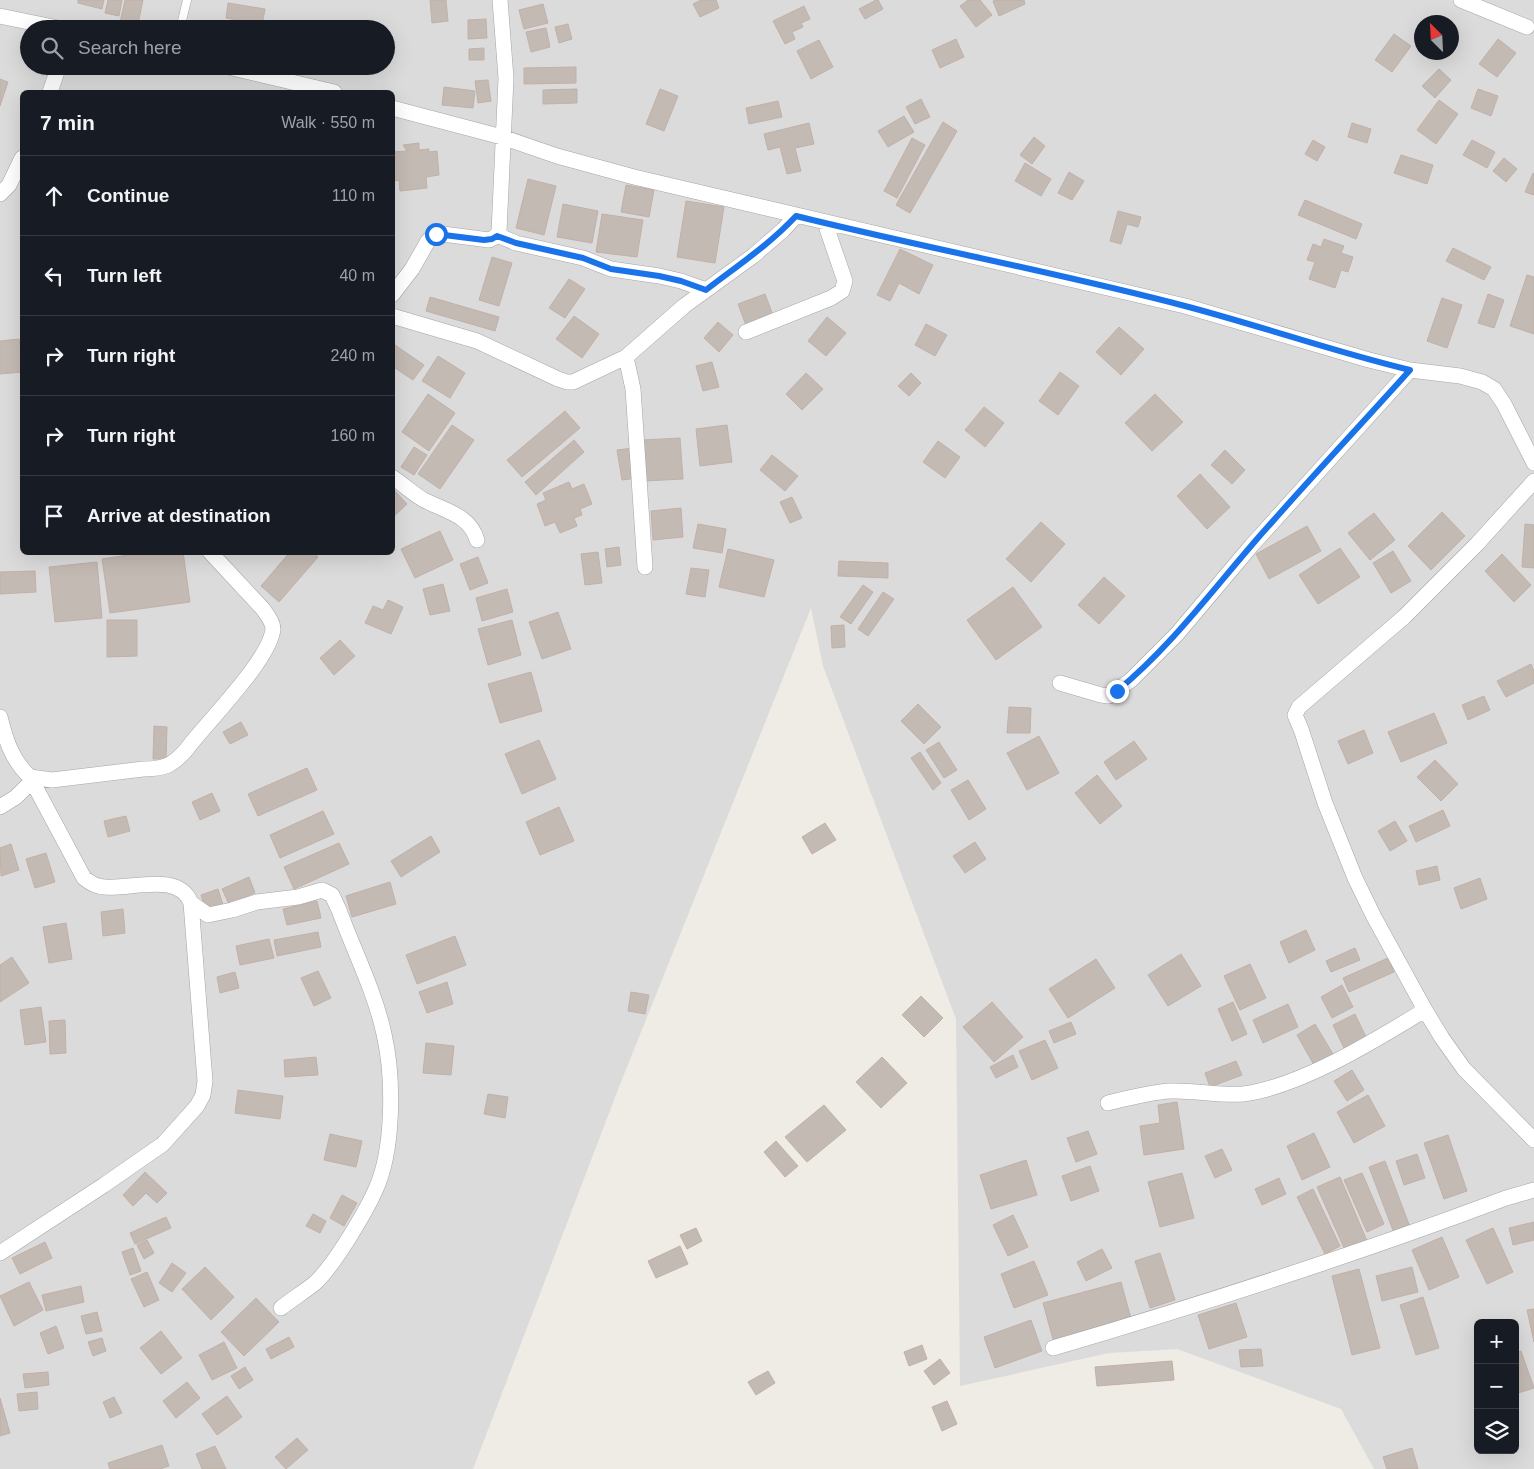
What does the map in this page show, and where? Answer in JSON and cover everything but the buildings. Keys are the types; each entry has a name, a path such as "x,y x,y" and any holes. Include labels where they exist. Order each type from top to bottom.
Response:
{"street":[{"path":"395,291 433,236 443,234 484,240 497,236 500,228 502,137 506,78 500,0"},
{"path":"1461,0 1527,27"},
{"path":"0,16 20,20"},
{"path":"51,90 56,75"},
{"path":"262,75 326,90"},
{"path":"395,109 502,137 557,156 634,177 1185,306 1369,360 1410,370 1482,382 1494,389 1504,404 1534,463"},
{"path":"0,194 9,185 20,162"},
{"path":"395,317 477,341 567,382 586,377 626,357 671,316 753,256 796,216"},
{"path":"746,332 816,304 842,291 845,281 825,223"},
{"path":"497,236 516,243 583,258 611,269 659,276 706,290"},
{"path":"626,357 633,389 645,567"},
{"path":"1060,683 1109,696 1131,680 1177,634 1252,545 1410,370"},
{"path":"395,478 422,499 467,522 474,530 477,540"},
{"path":"1534,481 1477,544 1404,617 1295,712 1325,802 1355,878 1425,1010 1464,1069 1534,1140"},
{"path":"31,779 52,780 155,769 170,765 176,762 254,668 267,645 273,629 270,618 213,555"},
{"path":"0,717 4,734 14,758 20,768 31,779 87,881 108,888 150,884 177,888 186,894 191,903 205,1081 203,1095 197,1106 163,1144 0,1253"},
{"path":"0,807 16,797 31,779"},
{"path":"191,903 208,915 257,902 298,897 320,890 328,892 335,899 385,1036 390,1120 386,1153 376,1190 336,1257 316,1282 281,1308"},
{"path":"1108,1103 1169,1091 1243,1094 1269,1088 1300,1078 1334,1061 1425,1010"},
{"path":"1053,1348 1201,1304 1323,1264 1506,1198 1534,1190"}],"lane":[{"path":"182,20 186,0"}],"shaded area":[{"path":"0,0 1534,0 1534,1469 1374,1469 1341,1409 1177,1349 1109,1353 960,1386 956,1019 823,666 811,608 619,1087 473,1469 0,1469"}],"route":[{"path":"436,234 484,240 497,236 516,243 583,258 622,272 659,276 706,290 753,256 796,216 1185,306 1369,360 1410,370 1252,545 1177,634 1131,680 1117,691"}]}
